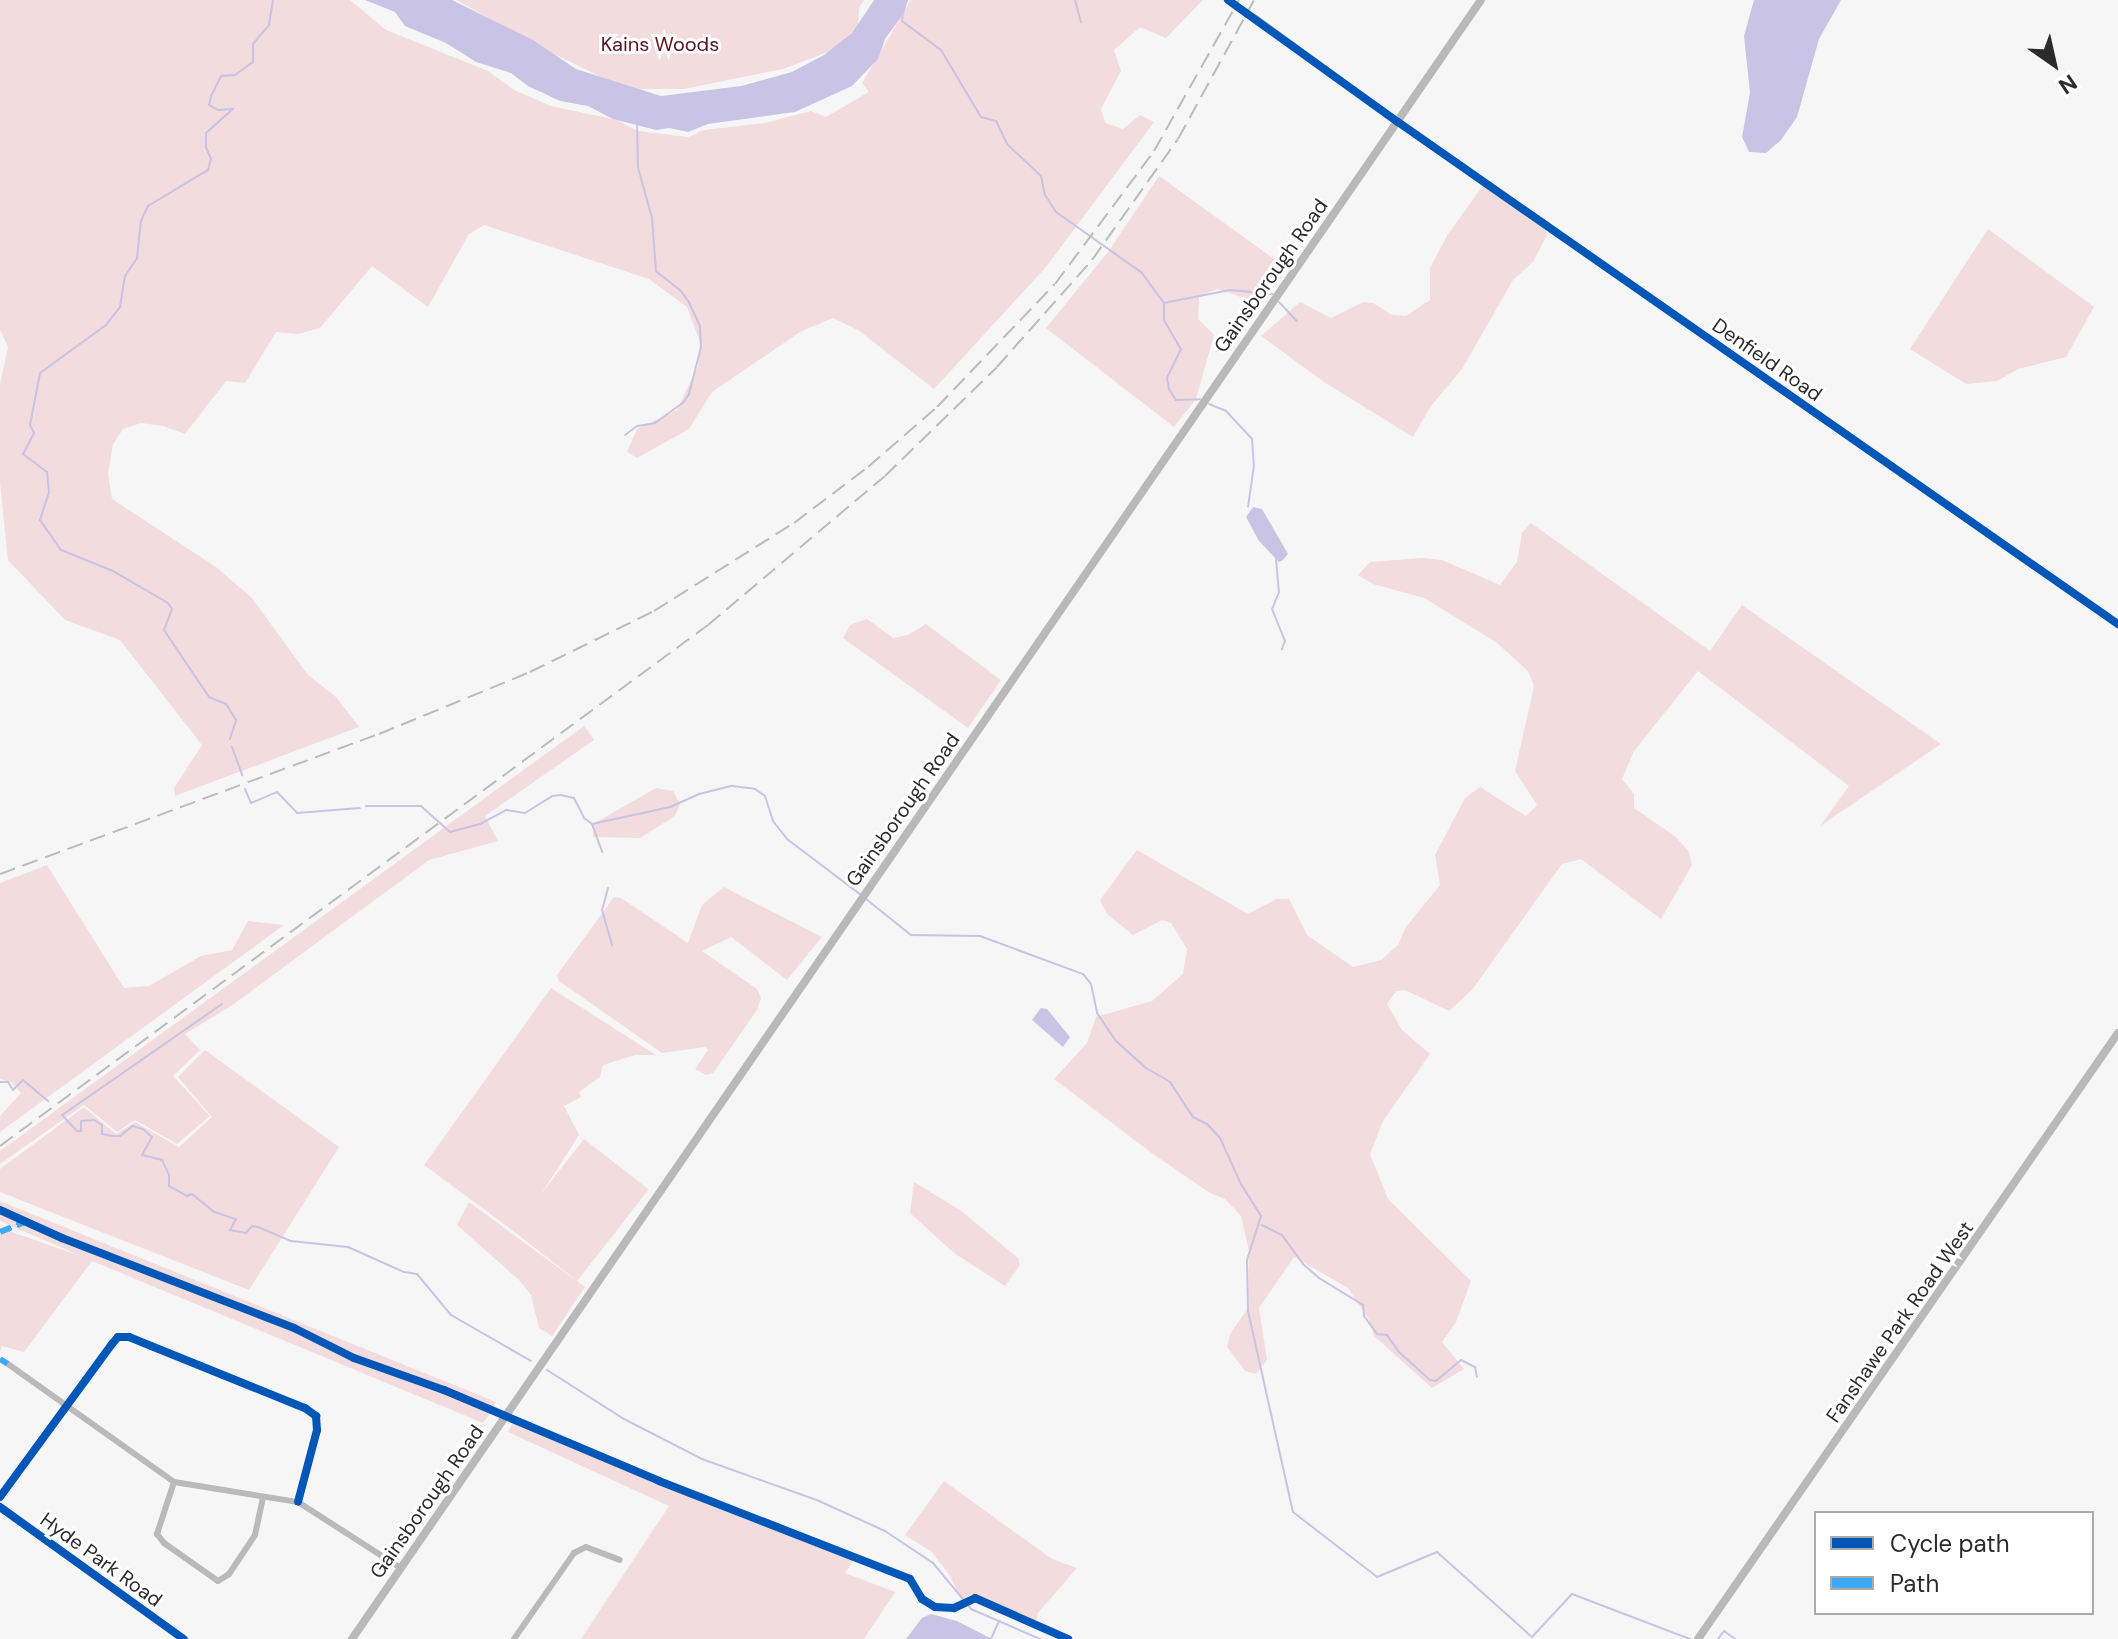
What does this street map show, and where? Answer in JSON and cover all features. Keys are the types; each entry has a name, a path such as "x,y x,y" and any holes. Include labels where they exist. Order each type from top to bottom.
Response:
{"main road":[{"name":"Gainsborough Road","path":"352,1639 1481,0"},
{"name":"Fanshawe Park Road West","path":"1698,1639 2118,1033"},
{"name":"Hyde Park Road","path":"0,1507 184,1639"}],"street":[{"path":"1228,0 1398,122"},
{"name":"Denfield Road","path":"1398,122 2118,624"},
{"path":"0,1497 112,1344 118,1337 129,1337 305,1408 316,1416 317,1430 298,1502"},
{"path":"8,1364 174,1482 298,1502 401,1568"},
{"path":"174,1482 157,1534 164,1543 218,1581 229,1574 255,1535 263,1498"},
{"path":"514,1639 574,1553 586,1547 620,1560"}],"green space":[{"path":"0,0 350,0 386,30 488,71 514,90 551,106 617,120 638,131 688,137 704,130 765,123 811,111 826,117 869,92 862,83 911,0 1203,0 1166,38 1140,27 1114,50 1121,71 1101,109 1105,123 1123,129 1140,115 1154,122 1046,267 934,389 858,330 833,318 800,332 712,392 689,429 637,458 627,452 637,429 677,410 698,366 700,342 687,307 649,279 484,225 469,234 428,307 372,266 320,328 298,334 276,332 245,383 226,381 185,434 163,426 141,423 123,429 113,444 108,474 112,499 216,567 252,598 308,675 336,697 359,727 175,796 174,788 202,745 120,640 65,620 8,560 0,483 0,384 8,347 0,330"},
{"name":"Kains Woods","path":"456,0 864,0 859,8 858,26 836,49 783,69 684,89 626,89 552,53"},
{"path":"1159,176 1288,269 1261,304 1218,289 1199,296 1198,319 1214,335 1196,399 1174,427 1046,328 1108,252"},
{"path":"1485,183 1530,213 1547,235 1533,262 1513,280 1462,369 1431,406 1413,437 1324,382 1261,336 1300,302 1331,318 1363,302 1373,303 1392,315 1406,316 1430,300 1430,268 1448,234"},
{"path":"1988,229 2094,307 2066,357 2018,369 1997,381 1966,384 1910,349"},
{"path":"1531,523 1710,651 1742,605 1941,744 1820,826 1849,786 1698,671 1634,751 1622,779 1634,794 1634,808 1676,837 1689,852 1692,865 1661,919 1581,859 1562,864 1472,990 1449,1011 1405,990 1396,991 1387,1004 1402,1030 1430,1054 1383,1121 1370,1154 1388,1199 1471,1281 1456,1322 1442,1342 1464,1369 1432,1388 1374,1336 1369,1320 1348,1288 1294,1257 1259,1308 1267,1360 1256,1374 1245,1371 1227,1347 1230,1334 1248,1308 1249,1251 1241,1216 1225,1199 1210,1193 1153,1154 1054,1079 1087,1043 1096,1017 1152,1001 1183,974 1187,949 1171,923 1162,920 1133,935 1107,914 1100,900 1137,850 1248,914 1277,899 1289,899 1307,935 1353,967 1381,960 1398,945 1406,927 1440,885 1435,855 1465,798 1480,787 1526,816 1537,805 1515,771 1534,686 1528,671 1496,642 1424,598 1373,584 1358,575 1370,562 1422,558 1442,560 1500,585 1517,562 1522,533"},
{"path":"867,619 893,638 908,635 926,624 1001,680 968,728 843,638 850,625"},
{"path":"584,726 594,740 485,816 498,841 429,860 231,1006 185,1034 200,1050 173,1076 210,1116 177,1144 135,1120 117,1132 84,1105 0,1164 0,1151"},
{"path":"656,788 673,791 680,804 675,816 640,838 593,837 593,824"},
{"path":"47,865 124,988 149,986 201,956 232,950 248,921 284,925 0,1132 0,1116 21,1093 11,1082 0,1079 0,883"},
{"path":"724,887 822,937 787,980 731,937 702,951 757,989 761,998 757,1010 713,1073 706,1075 695,1069 708,1050 705,1047 662,1053 559,981 557,975 614,897 621,898 688,943 702,905"},
{"path":"551,988 656,1055 635,1055 603,1065 600,1077 579,1092 581,1097 564,1106 579,1135 516,1233 424,1165"},
{"path":"205,1050 339,1147 249,1290 0,1192 0,1169 84,1107 116,1134 135,1122 179,1147 212,1117 178,1077"},
{"path":"584,1139 649,1189 577,1281 513,1230"},
{"path":"914,1182 960,1210 1018,1258 1020,1265 1005,1286 954,1253 910,1213"},
{"path":"0,1201 496,1402 483,1423 92,1261 24,1352 2,1346 0,1351 0,1228 81,1256 0,1221"},
{"path":"469,1202 585,1287 552,1336 539,1328 531,1295 519,1280 457,1225"},
{"path":"513,1422 700,1501 854,1560 845,1573 895,1592 864,1639 581,1639 669,1506 508,1432"},
{"path":"944,1481 1052,1559 1077,1568 1038,1613 1035,1628 960,1597 950,1576 932,1552 905,1535"}],"shaded area":[{"path":"365,0 452,0 533,40 576,69 661,96 741,86 792,72 824,55 852,33 874,0 908,0 904,13 885,39 878,59 852,86 795,112 708,124 688,132 669,128 656,130 613,119 588,106 560,101 528,86 511,73 476,62 446,43 405,26 395,12"},
{"path":"1754,0 1841,0 1819,39 1797,117 1781,140 1766,153 1749,152 1742,137 1750,93 1744,36"},
{"path":"1253,507 1262,509 1288,554 1283,560 1279,562 1259,541 1246,517"},
{"path":"1041,1008 1047,1009 1070,1037 1063,1047 1032,1020"},
{"path":"931,1614 957,1621 992,1639 906,1639 922,1618"}],"waterway":[{"path":"230,739 236,720 226,704 209,697 164,630 172,609 168,603 113,571 61,550 40,520 49,493 47,472 23,454 34,433 30,425 40,373 106,325 120,307 125,276 137,258 141,221 148,206 208,170 211,159 206,147 206,133 233,109 218,110 209,105 211,96 221,76 235,75 253,62 253,44 269,25 273,0"},
{"path":"1075,0 1081,22"},
{"path":"903,12 902,21 941,50 981,117 996,121 1007,144 1041,176 1045,195 1056,212 1142,273 1164,303 1164,320 1181,349 1167,378 1169,389 1176,400 1200,399"},
{"path":"625,435 637,426 655,423 683,403 689,394 701,347 700,326 689,302 680,290 656,271 652,218 638,167 637,121"},
{"path":"1164,303 1230,290 1273,294"},
{"path":"1279,302 1297,321"},
{"path":"1209,404 1226,411 1252,439 1254,465 1248,507"},
{"path":"1276,559 1279,592 1272,609 1285,641 1282,649"},
{"path":"232,747 242,775"},
{"path":"592,824 670,807 699,794 732,786 755,789 765,796 773,821 787,839 861,895"},
{"path":"245,789 251,803 277,792 297,813 360,808"},
{"path":"366,806 421,806 450,832 480,824 506,810 525,813 552,796 561,795 574,798 584,818 592,824 602,852"},
{"path":"608,888 602,910 612,946"},
{"path":"866,899 911,935 980,936 1083,974 1091,984 1097,1013 1115,1040 1146,1068 1170,1082 1193,1117 1207,1124 1220,1138 1241,1184 1261,1216 1247,1260 1248,1311 1293,1512 1377,1577 1437,1552 1532,1637 1572,1594 1690,1639"},
{"path":"222,1004 62,1115 77,1131 81,1131 81,1121 94,1120 102,1125 102,1134 112,1136 120,1136 133,1126 143,1129 152,1137 142,1155 162,1160 169,1175 169,1186 187,1196 192,1194 214,1212 236,1219 230,1230 246,1233 252,1226 291,1241 348,1247 404,1272 417,1274 451,1315 531,1361"},
{"path":"0,1082 8,1082 13,1090 23,1080 48,1101"},
{"path":"1262,1225 1282,1235 1303,1264 1319,1278 1363,1305 1364,1316 1377,1334 1387,1335 1398,1351 1430,1380 1436,1381 1461,1360 1475,1367 1477,1377"},
{"path":"547,1370 624,1419 702,1459 819,1501 885,1531 933,1563 971,1609 1040,1639"},
{"path":"991,1639 999,1621"},
{"path":"1718,1639 1724,1631 1735,1639"}],"railway":[{"path":"0,874 379,734 530,672 654,611 794,523 868,467 937,407 1055,284 1154,151 1239,0"},
{"path":"0,1146 708,625 885,476 997,367 1092,260 1178,139 1254,0"}],"marked path":[{"path":"0,1232 25,1222"},
{"path":"0,1359 8,1364"}],"cycle path":[{"path":"1228,0 2118,624"},
{"path":"0,1210 62,1238 294,1328 354,1358 444,1390 659,1481 910,1579 922,1599 935,1607 954,1608 975,1598 1068,1639"},
{"path":"0,1497 112,1344 118,1337 129,1337 305,1408 316,1416 317,1430 298,1502"},
{"path":"0,1507 184,1639"}]}
